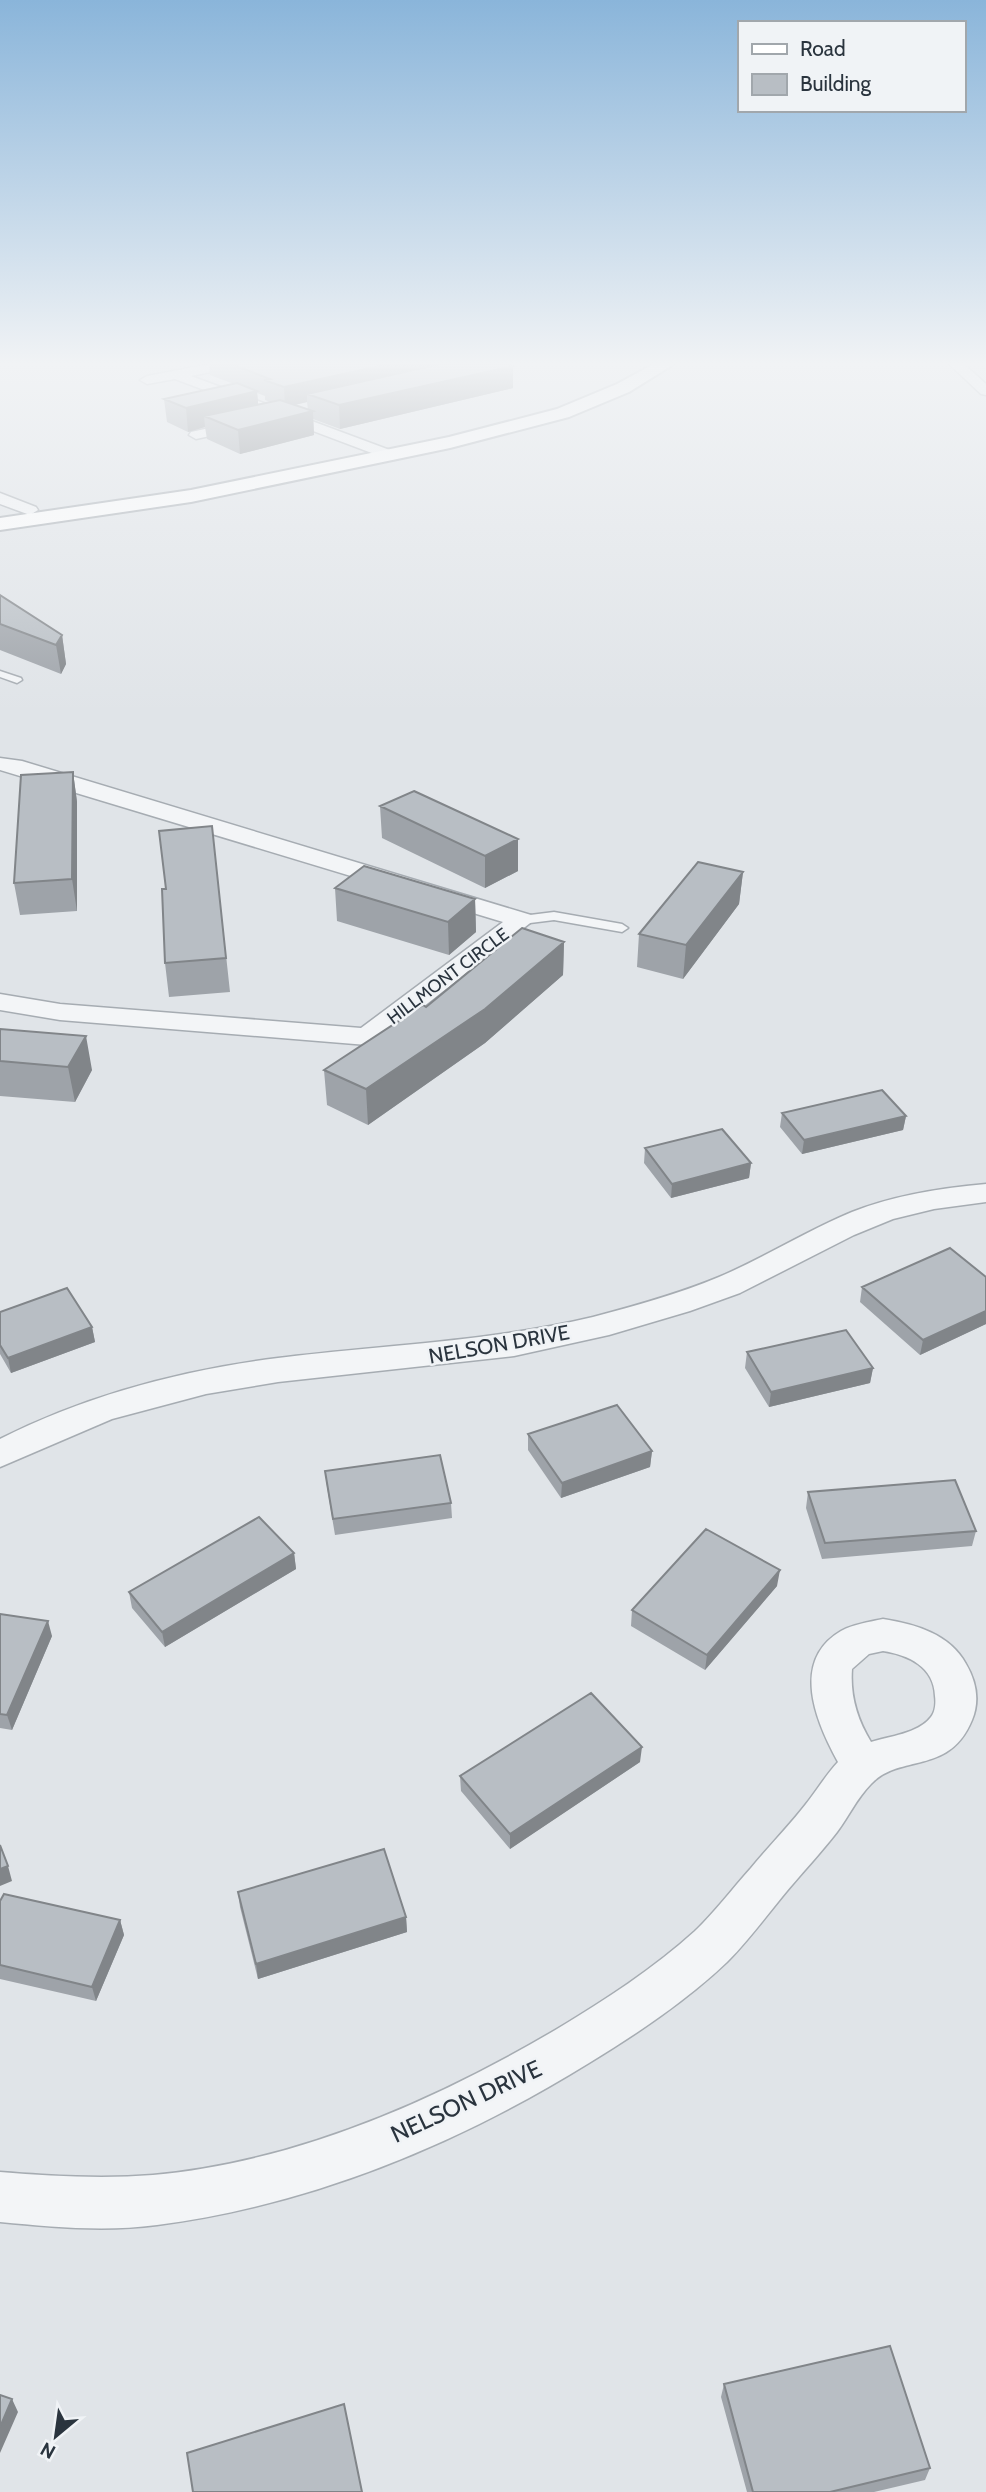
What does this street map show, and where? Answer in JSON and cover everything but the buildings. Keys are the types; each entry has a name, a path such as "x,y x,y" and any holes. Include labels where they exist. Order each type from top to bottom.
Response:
{"main road":[{"path":"0,514 108,500 210,480"},
{"path":"0,524 191,496 267,480"}],"street":[{"path":"0,498 30,510"},
{"name":"HILLMONT CIRCLE","path":"0,765 14,766 116,796 522,920"},
{"name":"HILLMONT CIRCLE","path":"0,1002 60,1012 367,1037 522,920"},
{"name":"NELSON DRIVE","path":"0,1454 71,1420 183,1387 279,1370 459,1353 589,1329 714,1291 883,1212 930,1200 986,1193"},
{"name":"NELSON DRIVE","path":"0,2197 44,2203 94,2205 145,2201 227,2188 345,2157 503,2088 622,2015 713,1944 819,1822 862,1765"}],"lane":[{"path":"0,674 17,680"},
{"path":"522,920 554,916 622,928"}]}
